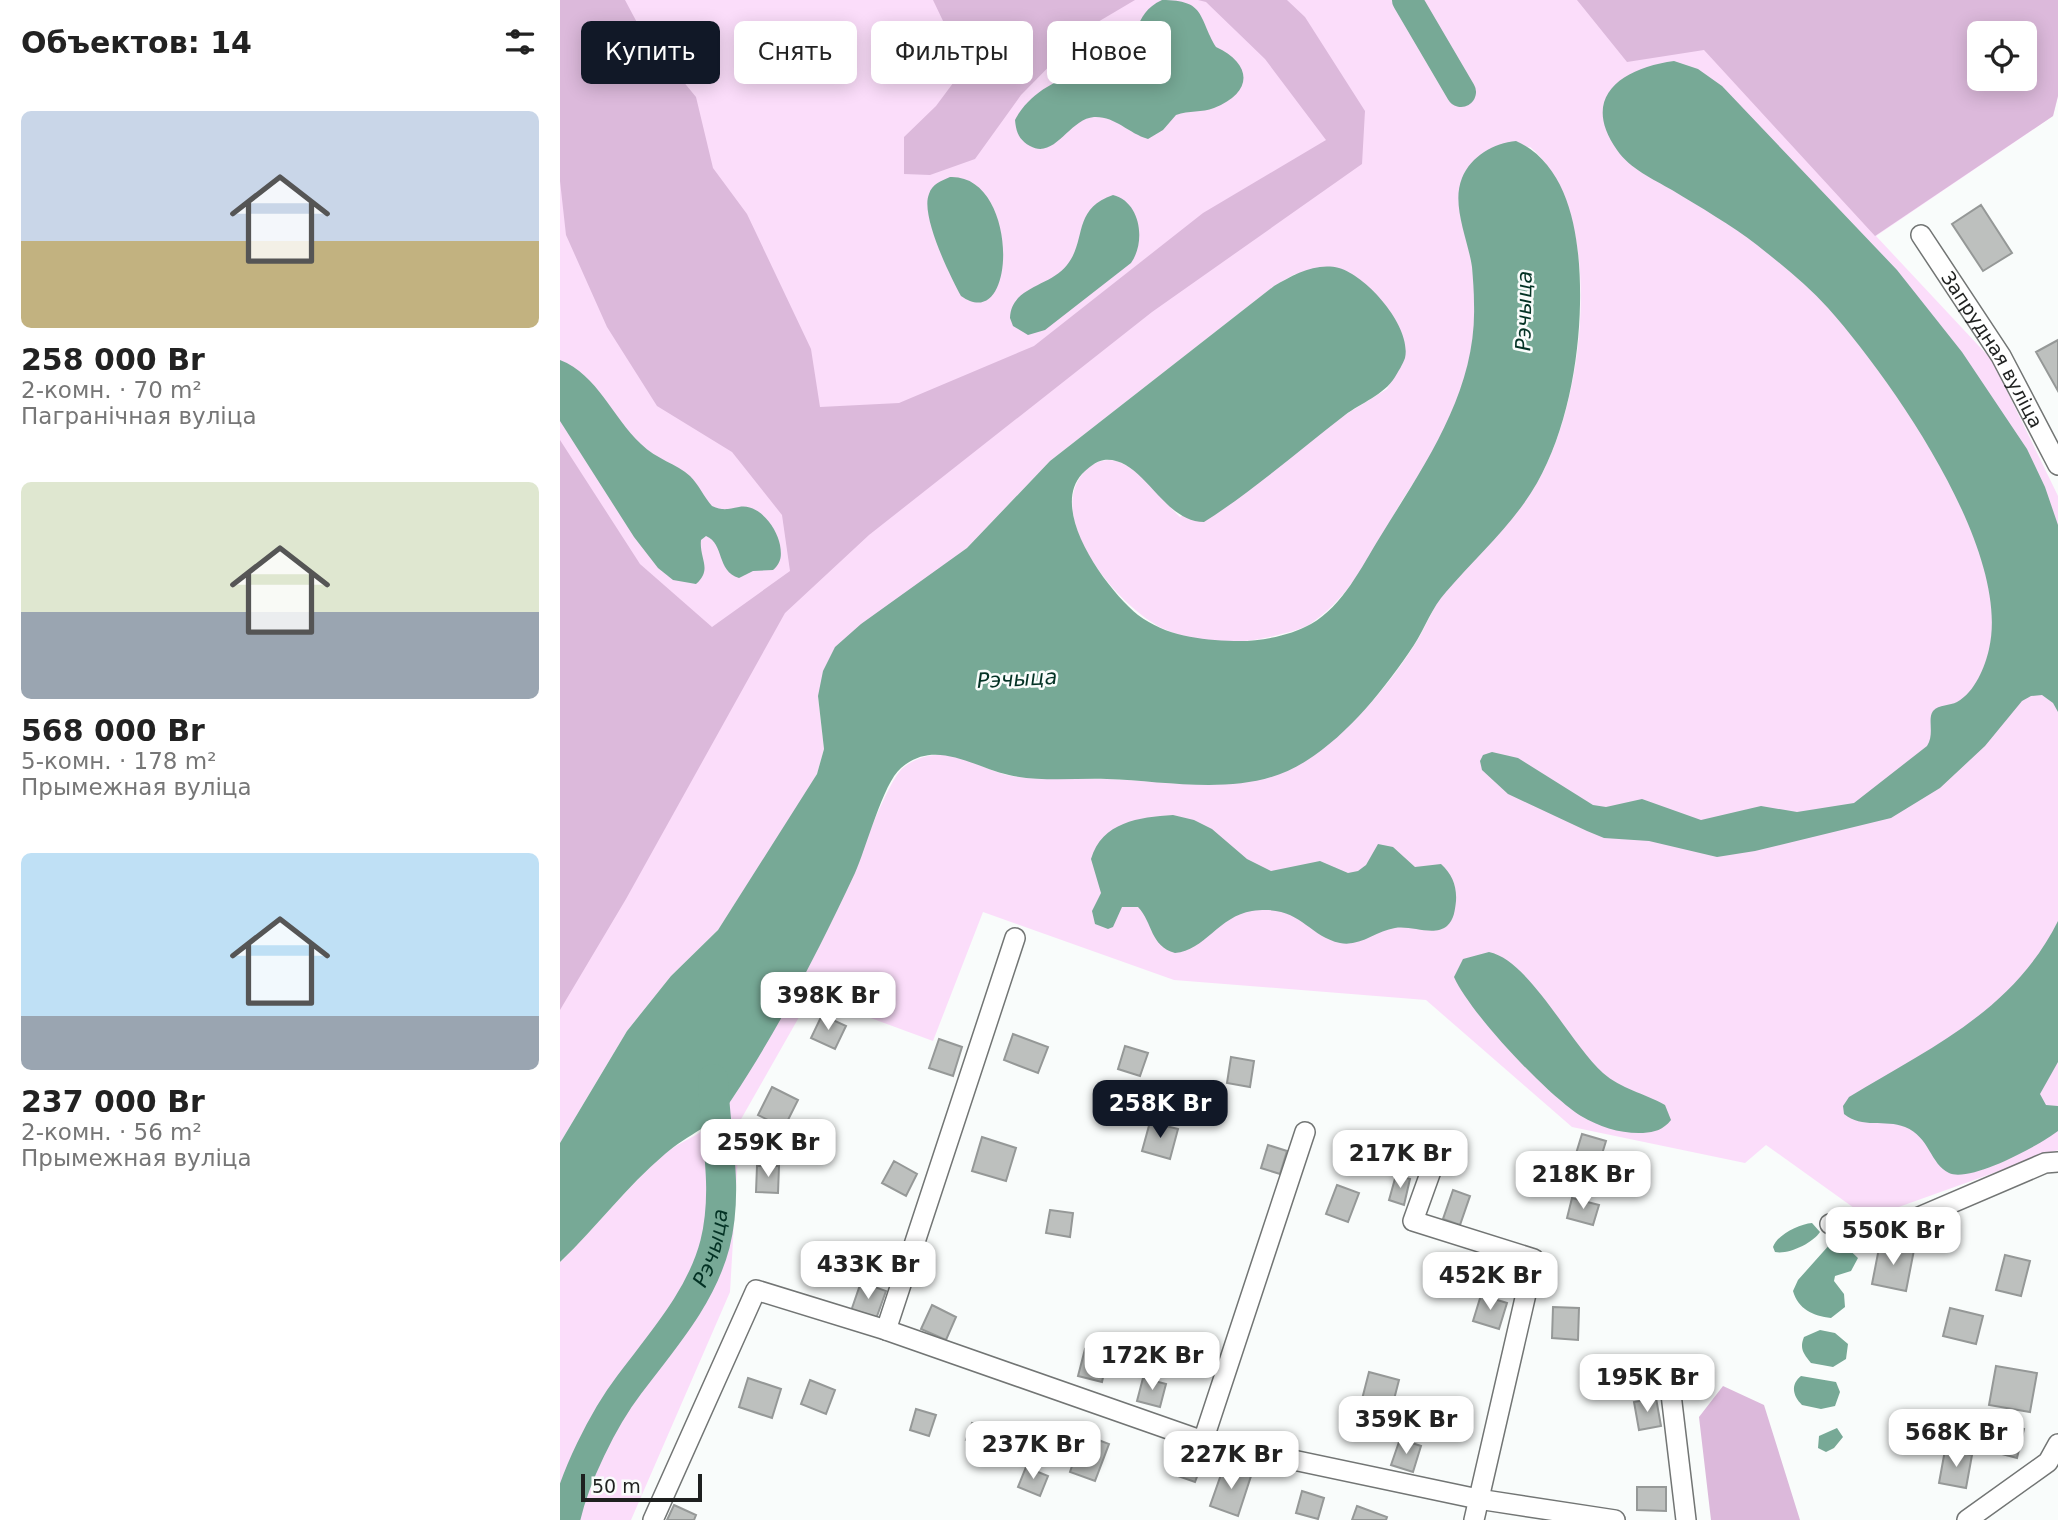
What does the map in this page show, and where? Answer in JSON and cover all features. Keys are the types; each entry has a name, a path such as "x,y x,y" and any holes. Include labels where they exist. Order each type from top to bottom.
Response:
{"street":[{"name":"Запрудная вуліца","path":"1921,236 2001,356 2058,465"},
{"path":"886,1330 1014,938"},
{"path":"1203,1441 1305,1132"},
{"path":"1441,1143 1413,1221 1534,1259 1474,1520"},
{"path":"1830,1224 1870,1238 2045,1163 2058,1162"},
{"path":"653,1520 756,1290 886,1330 1203,1441 1478,1499 1615,1520"},
{"path":"1671,1394 1686,1520"},
{"path":"1967,1520 2053,1464 2058,1444"}],"shaded area":[{"path":"560,0 2058,0 2058,96 2053,116 1876,236 1992,360 2058,496 2058,1150 1868,1218 1766,1145 1745,1163 1572,1127 1426,1000 1174,980 983,912 933,1041 811,996 740,1121 730,1292 631,1520 560,1520 560,1262 650,1167 668,1151 708,1126 734,1096 810,962 841,901 889,789 904,767 923,757 945,755 1023,778 1213,784 1274,775 1316,753 1356,719 1391,679 1444,593 1525,501 1552,452 1566,409 1576,362 1581,312 1579,263 1571,217 1555,177 1530,147 1474,161 1466,175 1460,200 1472,266 1475,316 1474,336 1459,397 1437,446 1364,566 1328,610 1296,630 1250,641 1206,641 1164,629 1146,618 1108,582 1091,559 1079,535 1073,511 1075,488 1087,469 1100,461 1112,460 1134,470 1180,517 1387,389 1405,357 1295,274 1274,286 1050,461 967,548 937,571 818,696 824,749 817,774 804,797 718,930 671,976 627,1031 560,1143"},
{"path":"560,0 625,0 636,21 581,21 581,84 685,84 696,97 713,168 747,214 811,349 820,407 899,403 1034,346 1203,213 1326,140 1265,59 1206,2 1198,0 1287,0 1305,17 1365,111 1362,164 1152,312 869,535 785,613 626,899 560,1010 560,440 640,564 712,627 790,571 782,515 732,452 657,406 607,327 566,235 560,181"},
{"path":"933,0 1135,0 1100,21 1047,21 1047,69 1033,83 1033,21 943,21"},
{"path":"1577,0 2058,0 2058,96 2053,116 1875,236 1704,50 1627,62"},
{"path":"952,84 1032,84 975,159 930,175 904,174 904,137 936,106"},
{"path":"1723,1386 1764,1405 1800,1520 1711,1520 1699,1417"}],"water":[{"path":"1162,0 1176,1 1186,3 1199,12 1216,47 1228,54 1242,70 1242,87 1236,95 1214,108 1176,115 1163,130 1148,139 1108,119 1094,117 1077,124 1047,148 1039,149 1023,141 1017,132 1015,120 1034,96 1053,84 1171,84 1171,21 1140,21 1152,6"},
{"path":"1674,61 1698,69 1722,86 1897,270 1962,352 2027,449 2045,487 2058,525 2058,712 2053,703 2042,695 2031,696 2022,701 1985,746 1940,788 1891,818 1755,851 1717,857 1649,841 1604,838 1508,794 1482,770 1480,761 1483,755 1492,752 1518,758 1593,805 1606,807 1642,799 1701,820 1761,806 1797,812 1854,803 1927,746 1933,711 1957,702 1974,686 1989,649 1991,609 1982,564 1965,516 1941,468 1913,421 1854,339 1820,299 1794,275 1726,223 1635,168 1622,157 1606,131 1603,114 1605,100 1612,88 1638,70"},
{"path":"1516,141 1535,153 1551,170 1562,189 1575,235 1579,259 1579,326 1574,373 1563,419 1547,463 1527,498 1506,526 1441,598 1414,645 1366,709 1322,750 1306,761 1283,773 1234,784 1033,778 1009,775 954,757 927,755 914,759 901,768 888,787 855,873 813,960 766,1045 732,1099 718,1116 651,1166 560,1262 560,1143 627,1031 671,976 718,930 817,774 824,749 818,696 823,671 835,647 861,624 967,548 1050,461 1274,286 1305,271 1330,267 1339,268 1362,281 1385,304 1402,332 1405,358 1385,389 1345,415 1258,484 1204,522 1189,519 1176,512 1130,468 1118,462 1104,460 1095,463 1082,474 1073,490 1072,508 1077,529 1098,570 1126,604 1160,628 1196,638 1243,641 1293,632 1322,616 1333,607 1359,573 1430,455 1457,397 1473,336 1474,304 1472,267 1459,211 1459,188 1466,170 1477,157 1492,148"},
{"path":"950,177 973,183 989,200 999,224 1003,251 1001,276 993,294 980,303 961,296 932,230 927,204 930,191 937,183"},
{"path":"1113,195 1130,206 1138,224 1138,244 1131,263 1045,330 1028,335 1013,326 1010,318 1017,299 1067,265 1091,208"},
{"path":"560,360 573,367 595,386 641,444 690,476 712,506 719,509 746,507 766,518 780,545 778,565 773,570 753,571 739,578 727,570 716,545 706,536 701,540 704,573 696,584 673,580 658,568 634,537 560,421"},
{"path":"1173,815 1194,820 1212,829 1247,859 1271,871 1320,861 1348,873 1358,871 1366,865 1378,844 1393,847 1415,867 1441,864 1455,885 1453,918 1447,926 1436,931 1395,928 1347,944 1328,939 1301,921 1281,912 1252,911 1230,919 1195,946 1175,953 1156,940 1138,907 1122,907 1113,927 1108,929 1095,924 1092,911 1101,893 1091,859 1096,847 1113,829 1123,824"},
{"path":"2058,921 2058,1062 2040,1094 2046,1105 2058,1106 2058,1131 2005,1161 1959,1175 1943,1169 1913,1131 1897,1125 1866,1123 1844,1114 1843,1106 1849,1097 1939,1044 1993,1003 2018,980"},
{"path":"1489,952 1504,958 1519,970 1603,1073 1617,1083 1665,1105 1671,1120 1651,1132 1611,1129 1581,1116 1549,1090 1492,1031 1454,977 1463,959"},
{"path":"1812,1223 1820,1232 1812,1240 1793,1250 1775,1252 1775,1243 1784,1234"},
{"path":"1831,1243 1843,1244 1858,1258 1851,1271 1835,1276 1834,1281 1844,1294 1845,1307 1831,1318 1802,1307 1793,1291 1798,1280"},
{"path":"1820,1330 1835,1333 1848,1344 1846,1359 1833,1367 1811,1363 1803,1351 1804,1337"},
{"path":"1801,1376 1836,1382 1840,1392 1835,1406 1821,1409 1802,1405 1794,1390 1795,1383"},
{"path":"1837,1428 1843,1437 1834,1448 1826,1452 1818,1448 1819,1436"}],"building":[{"path":"1981,205 2012,253 1983,271 1952,224"},
{"path":"2058,340 2058,391 2036,352"},
{"path":"822,1015 846,1026 835,1049 811,1038"},
{"path":"1013,1034 1048,1047 1038,1073 1004,1060"},
{"path":"939,1039 962,1047 953,1076 929,1068"},
{"path":"1125,1046 1148,1053 1140,1076 1118,1069"},
{"path":"1231,1057 1254,1061 1250,1087 1227,1083"},
{"path":"772,1087 798,1100 784,1128 758,1115"},
{"path":"1150,1122 1178,1129 1170,1159 1142,1151"},
{"path":"1582,1134 1606,1141 1595,1177 1571,1170"},
{"path":"982,1137 1016,1148 1006,1181 972,1171"},
{"path":"1268,1145 1287,1151 1280,1174 1261,1168"},
{"path":"894,1161 917,1174 906,1196 882,1183"},
{"path":"757,1166 779,1166 778,1193 756,1192"},
{"path":"1396,1175 1410,1179 1404,1205 1389,1200"},
{"path":"1337,1185 1359,1193 1348,1222 1326,1214"},
{"path":"1453,1190 1470,1196 1460,1225 1443,1219"},
{"path":"1572,1198 1599,1205 1593,1225 1567,1218"},
{"path":"1050,1210 1073,1213 1070,1237 1046,1233"},
{"path":"1880,1243 1914,1250 1906,1291 1872,1284"},
{"path":"2005,1255 2030,1261 2021,1296 1996,1290"},
{"path":"861,1282 886,1291 876,1319 851,1311"},
{"path":"1481,1295 1507,1303 1499,1329 1473,1321"},
{"path":"932,1305 956,1317 946,1340 921,1329"},
{"path":"1553,1307 1579,1308 1578,1340 1552,1338"},
{"path":"1950,1308 1983,1316 1976,1344 1943,1336"},
{"path":"1085,1349 1108,1355 1102,1382 1078,1376"},
{"path":"1996,1366 2037,1373 2030,1412 1989,1405"},
{"path":"1369,1372 1399,1380 1390,1415 1360,1407"},
{"path":"748,1378 781,1389 772,1418 739,1407"},
{"path":"1143,1378 1166,1384 1160,1407 1137,1401"},
{"path":"810,1380 835,1390 826,1414 801,1404"},
{"path":"1656,1398 1661,1426 1639,1430 1634,1402"},
{"path":"916,1409 936,1415 929,1436 910,1430"},
{"path":"1994,1422 2024,1429 2017,1458 1987,1450"},
{"path":"972,1423 994,1431 987,1448 966,1440"},
{"path":"1083,1434 1109,1444 1095,1481 1070,1472"},
{"path":"1400,1439 1421,1446 1413,1472 1391,1465"},
{"path":"1945,1450 1972,1455 1966,1488 1939,1483"},
{"path":"1178,1458 1201,1466 1195,1482 1172,1474"},
{"path":"1224,1466 1251,1476 1238,1516 1210,1506"},
{"path":"1026,1467 1048,1476 1040,1496 1018,1487"},
{"path":"1637,1487 1666,1487 1666,1511 1637,1510"},
{"path":"1302,1491 1324,1498 1318,1519 1296,1513"},
{"path":"674,1505 696,1515 694,1520 667,1520"},
{"path":"1357,1506 1387,1517 1386,1520 1352,1520"}],"waterway":[{"name":"Рэчыца","path":"1407,0 1461,92"},
{"name":"Рэчыца","path":"565,1520 582,1468 600,1432 619,1399 679,1318 709,1264 721,1202 713,1079"}]}
